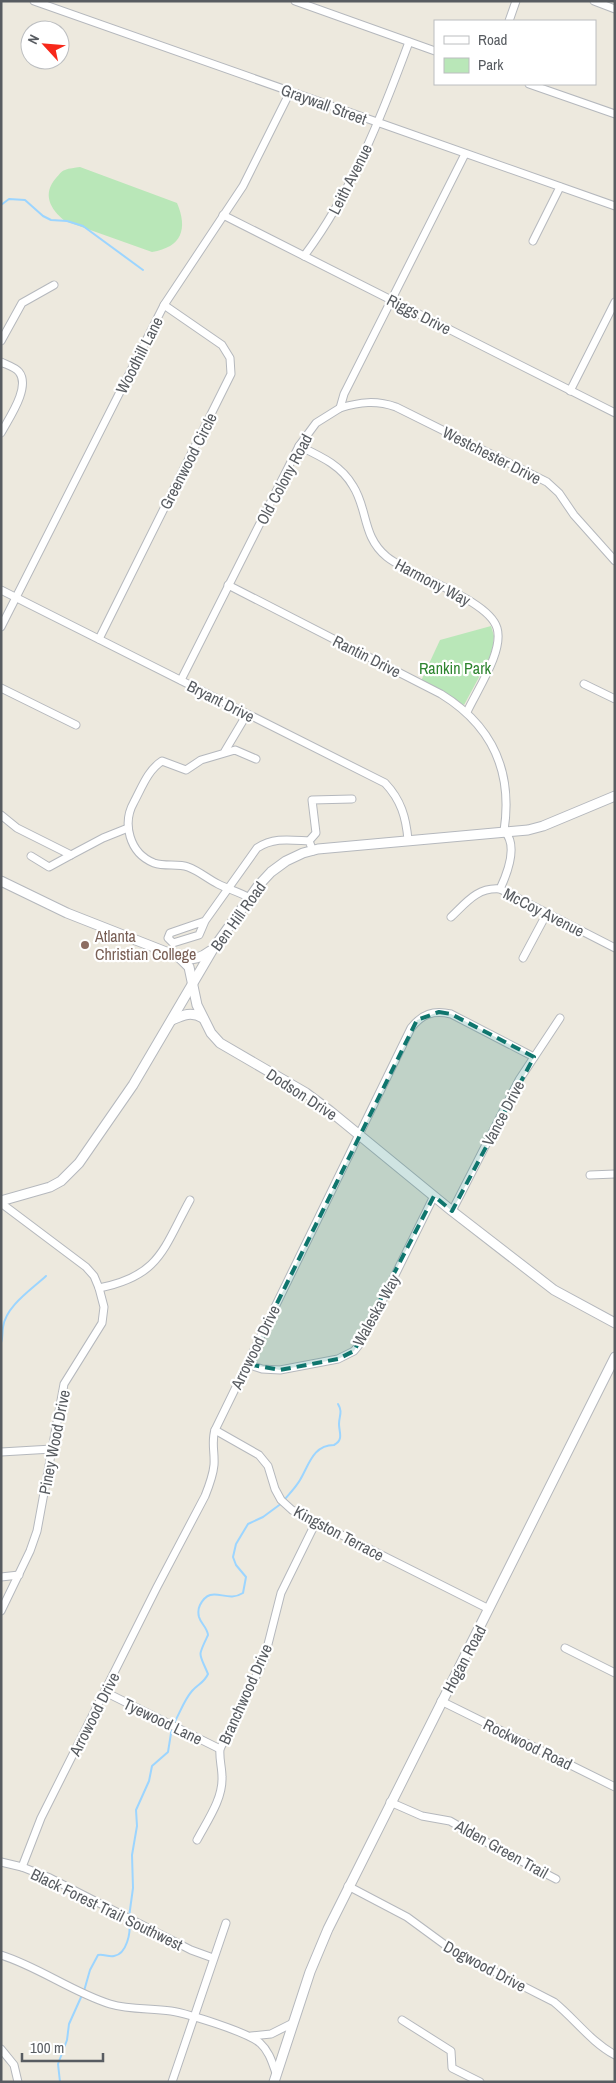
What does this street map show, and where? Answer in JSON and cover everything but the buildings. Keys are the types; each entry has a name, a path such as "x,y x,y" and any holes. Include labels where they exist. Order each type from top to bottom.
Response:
{"street":[{"name":"Graywall Street","path":"34,1 615,206"},
{"path":"295,1 434,50"},
{"path":"509,20 516,1"},
{"path":"594,1 615,8"},
{"name":"Leith Avenue","path":"304,256 327,223 379,123 409,42"},
{"path":"532,85 615,114"},
{"name":"Woodhill Lane","path":"1,627 164,305 243,186 290,92"},
{"path":"340,408 344,394 465,154"},
{"path":"532,241 560,187"},
{"name":"Riggs Drive","path":"223,215 615,413"},
{"path":"1,341 22,303 54,285"},
{"path":"570,391 615,302"},
{"name":"Greenwood Circle","path":"98,639 231,374 230,358 222,345 164,305"},
{"path":"1,362 18,372 23,380 23,390 1,433"},
{"name":"Westchester Drive","path":"340,408 370,401 384,402 547,482 559,493 574,515 615,561"},
{"name":"Old Colony Road","path":"181,680 299,446 316,424 340,408"},
{"name":"Harmony Way","path":"299,446 332,463 348,478 359,497 369,534 386,556 400,566 480,607 493,619 498,634 497,650 467,712"},
{"name":"Rantin Drive","path":"228,585 441,694 467,712 488,736 503,770 507,799 504,832 508,835 510,842 510,855 509,866 500,888"},
{"name":"Bryant Drive","path":"1,590 384,783 394,793 402,808 407,824 408,840"},
{"path":"584,684 615,699"},
{"path":"1,688 76,725"},
{"path":"226,751 247,714"},
{"path":"250,898 230,887 221,885 187,866 166,866 152,862 140,853 131,840 128,828 129,812 153,767 162,761 186,770 201,760 226,751 235,750 256,759"},
{"name":"Ben Hill Road","path":"1,1202 50,1187 61,1180 79,1163 133,1085 213,949 250,898 272,872 286,862 313,851 408,840 528,830 543,826 615,796"},
{"path":"309,841 316,833 312,800 352,799"},
{"path":"1,815 17,828 71,855"},
{"path":"31,856 49,867 103,838 128,828"},
{"path":"205,921 170,933 168,938 172,943 199,935 205,921 257,848 265,842 279,839 309,841"},
{"path":"309,841 313,851"},
{"path":"1,881 38,901 181,959 189,960 202,957 213,949"},
{"name":"McCoy Avenue","path":"451,917 479,892 490,888 500,888 615,948"},
{"path":"524,958 547,913"},
{"name":"Dodson Drive","path":"181,959 189,967 197,1005 203,1018 211,1033 225,1046 306,1093 452,1211 554,1290 615,1322"},
{"name":"Arrowood Drive","path":"22,1867 36,1830 53,1794 211,1481 214,1465 212,1439 215,1430 410,1028 426,1014 439,1012 451,1014 534,1057"},
{"path":"172,1020 184,1014 195,1013 203,1018"},
{"name":"Vance Drive","path":"452,1211 519,1080 560,1018"},
{"path":"590,1175 615,1174"},
{"name":"Waleska Way","path":"247,1364 262,1369 280,1370 338,1359 354,1351 363,1340 434,1196"},
{"path":"99,1288 128,1281 150,1266 162,1252 190,1200"},
{"name":"Piney Wood Drive","path":"1,1202 86,1267 94,1276 104,1307 102,1323 97,1333 64,1384 37,1531 30,1551 1,1611"},
{"name":"Hogan Road","path":"275,2078 315,1961 348,1886 489,1610 615,1357"},
{"name":"Kingston Terrace","path":"215,1430 259,1455 268,1466 275,1489 281,1500 292,1510 489,1610"},
{"path":"1,1452 52,1449"},
{"name":"Branchwood Drive","path":"197,1840 221,1790 220,1749 264,1660 281,1593 316,1522"},
{"path":"1,1577 18,1575"},
{"path":"565,1648 614,1671"},
{"name":"Tyewood Lane","path":"105,1692 220,1749"},
{"name":"Rockwood Road","path":"441,1701 615,1787"},
{"name":"Alden Green Trail","path":"390,1802 422,1816 450,1821 556,1879"},
{"name":"Black Forest Trail Southwest","path":"1,1862 22,1867 50,1878 191,1950 213,1958"},
{"name":"Dogwood Drive","path":"348,1886 407,1917 452,1950 554,2002 569,2014 591,2038 615,2054"},
{"path":"172,2082 226,1923"},
{"path":"1,1955 33,1967 91,1997 110,2004 136,2009 171,2011 251,2036 267,2050 275,2078"},
{"path":"402,2020 451,2051 452,2068 480,2082"},
{"path":"251,2036 271,2034 293,2023"},
{"path":"1,2048 14,2065 18,2082"}],"highlighted area":[{"path":"439,1012 451,1014 534,1057 452,1211 434,1196 354,1351 338,1359 280,1370 247,1364 417,1020"}],"green space":[{"path":"80,167 177,203 182,221 182,229 176,241 162,250 152,252 65,221 52,206 49,190 62,171"},
{"name":"Rankin Park","path":"491,626 494,636 492,653 464,705 421,681 440,640"}],"waterway":[{"path":"1,205 9,199 25,200 43,216 51,220 67,221 83,226 143,270"},
{"path":"1,1343 5,1319 9,1312 20,1299 46,1276"},
{"path":"285,1499 298,1483 316,1452 339,1441 341,1412 338,1404"},
{"path":"174,1723 184,1702 208,1674 200,1655 208,1635 199,1617 200,1605 209,1595 237,1596 243,1593 246,1577 236,1565 233,1557 236,1544 248,1524 263,1517 282,1503"},
{"path":"129,1917 133,1888 132,1855 137,1826 136,1810 149,1781 152,1766 168,1752 172,1727"},
{"path":"84,1991 90,1970 98,1955 114,1956 125,1947 129,1937 129,1922"},
{"path":"60,2082 58,2064 67,2040 69,2024 82,1995"}],"place":[{"name":"Atlanta Christian College","path":"85,945"}]}
